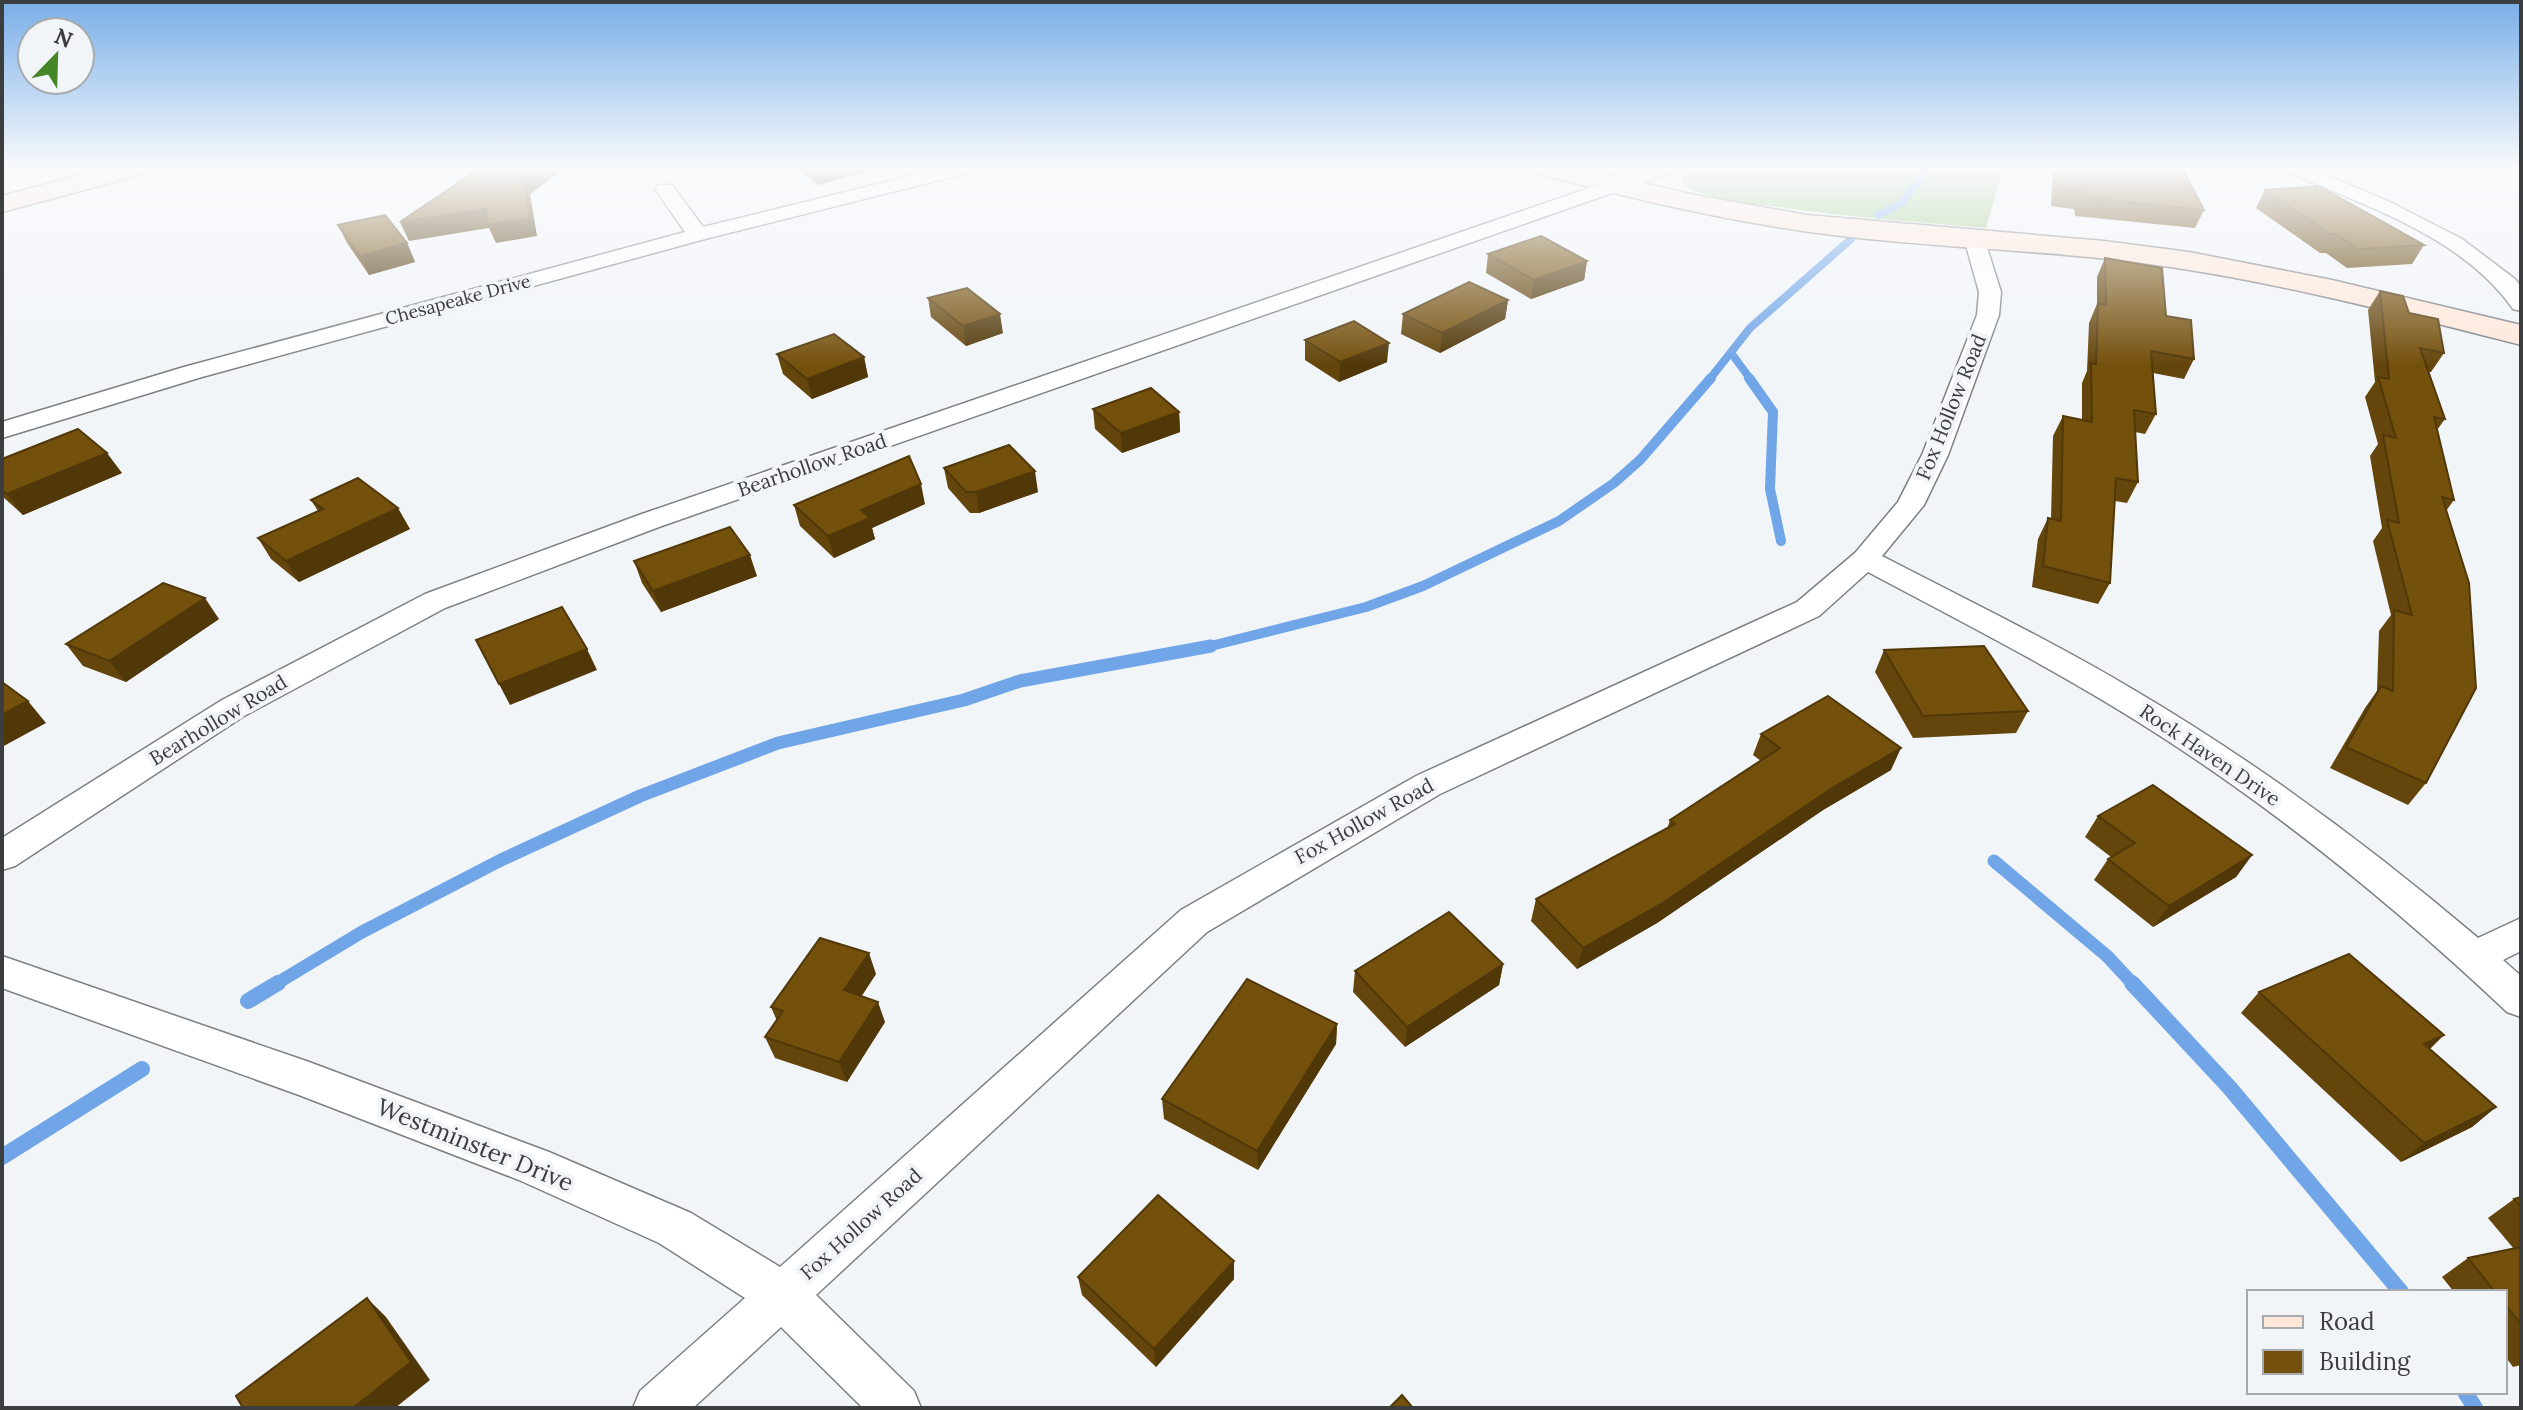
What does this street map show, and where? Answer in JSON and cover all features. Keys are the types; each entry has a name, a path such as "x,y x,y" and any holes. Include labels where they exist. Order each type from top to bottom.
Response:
{"street":[{"name":"Chesapeake Drive","path":"2,430 193,372 703,234"},
{"name":"Bearhollow Road","path":"2,856 233,708 435,601 649,521 1478,234"},
{"path":"1932,234 2197,263 2296,282 2521,335"},
{"path":"2438,234 2482,261 2518,296 2521,304"},
{"name":"Fox Hollow Road","path":"657,1408 1031,1073 1194,921 1428,785 1808,609 1865,559 1910,505 1988,315 1990,292 1974,238"},
{"name":"Rock Haven Drive","path":"1865,559 2121,696 2230,765 2356,855 2521,1000"},
{"path":"2475,957 2521,933"},
{"name":"Westminster Drive","path":"2,972 309,1080 534,1166 675,1228 782,1295 897,1408"}],"building":[{"path":"344,234 400,234 407,243 360,256"},
{"path":"2330,234 2404,234 2424,245 2358,249 2336,234"},
{"path":"1541,236 1587,261 1534,280 1488,254"},
{"path":"2105,258 2162,268 2166,316 2191,320 2194,359 2151,351 2156,414 2134,410 2138,482 2116,478 2110,583 2043,566 2048,518 2061,521 2063,416 2092,422 2091,363 2096,364 2098,304 2106,305"},
{"path":"1469,282 1508,300 1442,333 1403,314"},
{"path":"967,288 1000,314 963,326 928,298"},
{"path":"2380,291 2403,296 2409,313 2438,319 2444,353 2420,348 2445,419 2434,417 2454,500 2442,497 2469,583 2476,688 2426,783 2346,747 2381,686 2393,691 2394,610 2412,615 2387,520 2399,523 2383,435 2396,438 2378,377 2389,379"},
{"path":"1354,321 1389,343 1340,362 1305,340"},
{"path":"834,334 864,357 807,379 777,354"},
{"path":"1151,388 1179,412 1121,433 1093,409"},
{"path":"78,429 107,453 7,494 2,490 2,459"},
{"path":"1009,445 1035,471 976,492 966,492 944,468"},
{"path":"909,456 921,484 861,510 870,518 828,536 794,505"},
{"path":"358,478 398,508 286,561 258,538 323,509 311,500"},
{"path":"730,527 750,555 653,591 634,561"},
{"path":"163,583 205,598 109,661 66,644"},
{"path":"562,607 587,649 499,684 476,640"},
{"path":"1984,646 2028,711 1923,716 1884,650"},
{"path":"2,682 28,701 2,715"},
{"path":"1828,696 1901,748 1832,788 1664,902 1583,948 1536,899 1675,824 1670,820 1780,748 1761,734"},
{"path":"2153,785 2252,855 2169,906 2108,859 2135,843 2098,816"},
{"path":"1449,912 1503,964 1407,1027 1355,971"},
{"path":"820,938 869,953 844,990 878,1002 839,1062 765,1037 783,1011 771,1007"},
{"path":"2349,954 2444,1035 2424,1044 2496,1107 2424,1143 2259,992"},
{"path":"1247,979 1337,1024 1257,1151 1162,1099"},
{"path":"1158,1195 1234,1261 1154,1349 1078,1277"},
{"path":"2521,1247 2521,1324 2507,1306 2507,1290 2493,1290 2468,1258"},
{"path":"367,1298 411,1362 353,1408 243,1408 236,1396"},
{"path":"1402,1395 1413,1408 1389,1408"}],"waterway":[{"path":"1709,380 1750,328 1851,239"},
{"path":"1732,354 1751,380"},
{"path":"1211,646 1366,607 1423,586 1559,521 1614,483 1640,460 1711,378"},
{"path":"1749,378 1773,412 1770,489 1781,541"},
{"path":"274,985 362,932 501,860 640,796 778,743 964,700 1020,681 1211,646"},
{"path":"1203,648 1211,646"},
{"path":"1994,861 2107,956 2134,985"},
{"path":"248,1001 278,983"},
{"path":"2132,983 2229,1087 2399,1290"},
{"path":"2,1157 142,1069"},
{"path":"2466,1394 2475,1408"}]}
